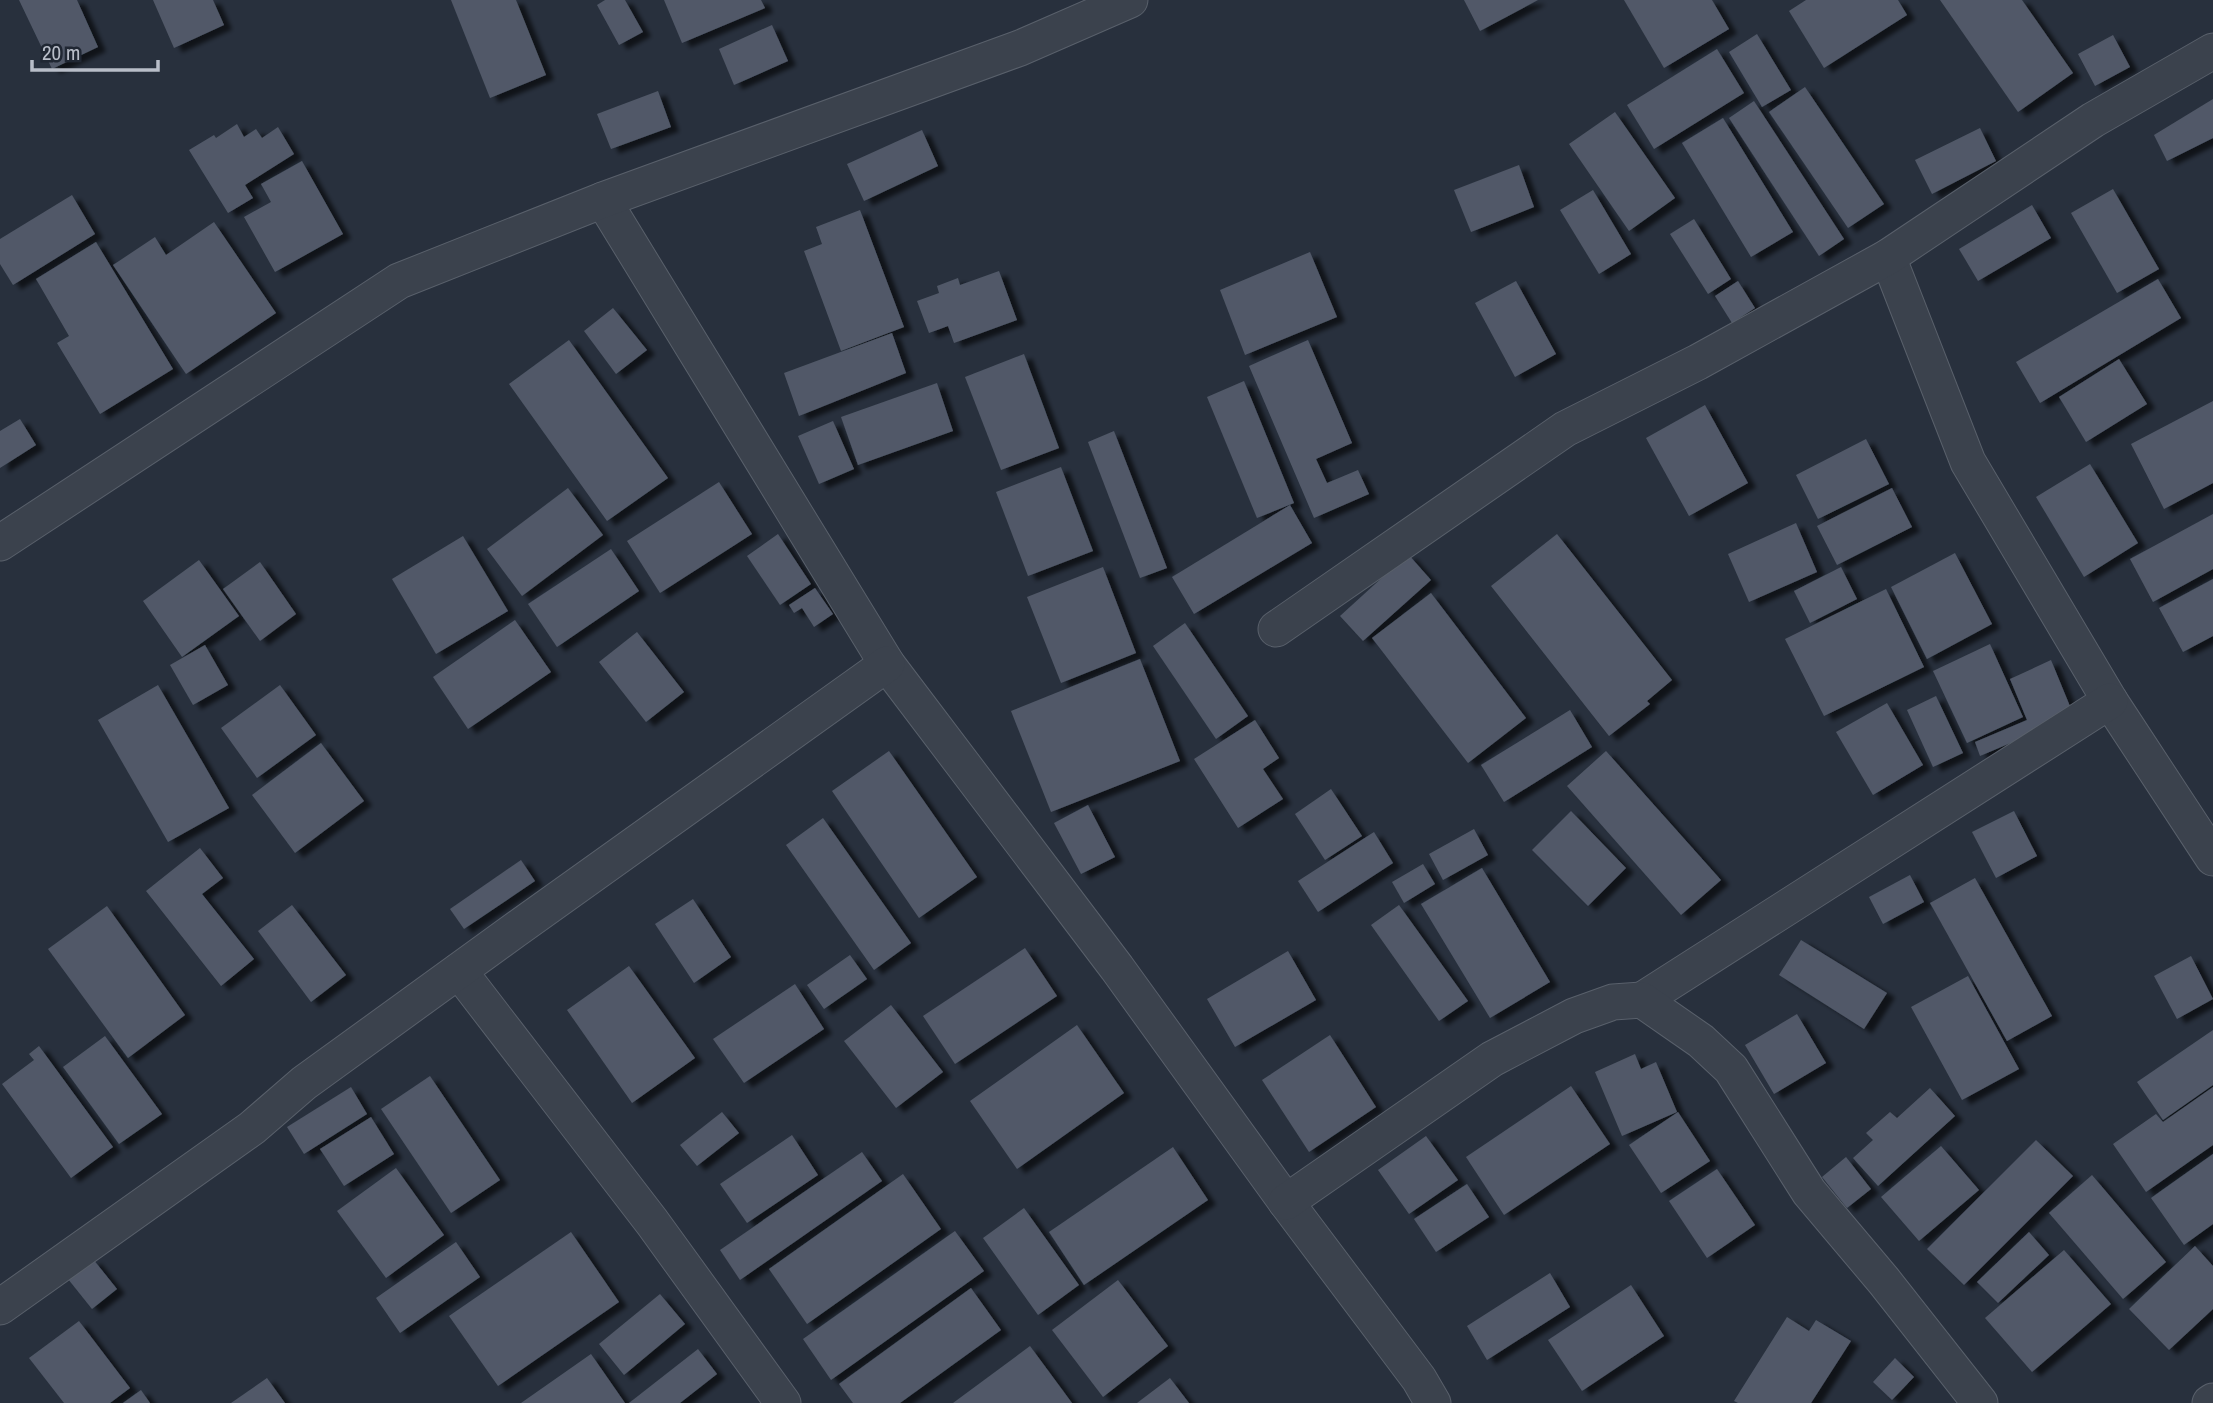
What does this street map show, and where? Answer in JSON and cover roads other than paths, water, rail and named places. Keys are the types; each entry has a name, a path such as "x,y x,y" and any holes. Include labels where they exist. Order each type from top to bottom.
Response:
{"street":[{"path":"0,544 399,281 603,200 1020,48 1130,0"},
{"path":"1276,629 1565,429 1699,362 1888,257 2093,120 2213,51"},
{"path":"603,200 887,664 1116,968 1411,1368 1433,1403"},
{"path":"1888,257 1968,462 2110,701 2213,858"},
{"path":"0,1307 252,1128 304,1083 887,664"},
{"path":"1286,1202 1492,1059 1574,1016 1613,1002 1642,1000 2110,701"},
{"path":"459,971 652,1222 783,1403"},
{"path":"1642,1000 1701,1041 1731,1069 1809,1192 1884,1281 1980,1403"}]}
